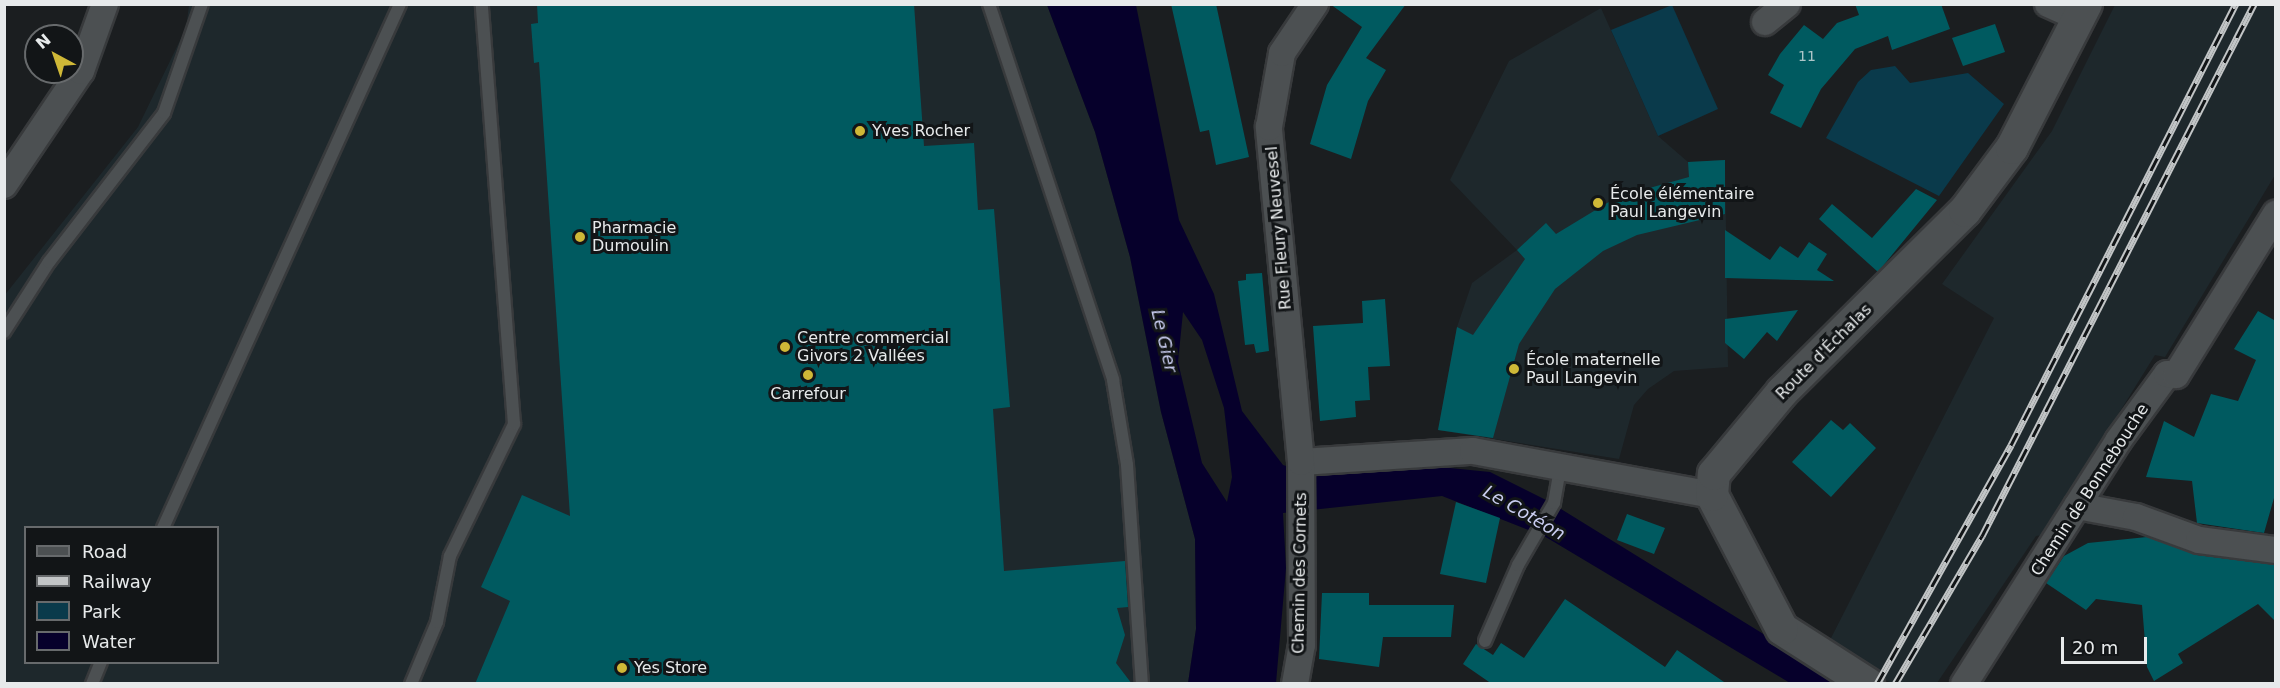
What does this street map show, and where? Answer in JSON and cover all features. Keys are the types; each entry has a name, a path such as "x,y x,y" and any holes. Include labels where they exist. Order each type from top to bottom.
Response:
{"street":[{"path":"4,185 81,71 105,4"},
{"name":"Rue Fleury Neuvesel","path":"1301,462 1269,127 1282,53 1315,4"},
{"path":"1765,22 1788,4"},
{"path":"2048,4 2083,11"},
{"name":"Route d'Échalas","path":"1712,495 1724,456 1965,211 2012,148 2083,11"},
{"name":"Chemin de Bonnebouche","path":"1964,684 2077,506 2167,374 2176,375 2276,214"},
{"path":"1301,462 1473,451 1562,465 1712,495 1782,629 1868,684"},
{"name":"Chemin des Cornets","path":"1295,684 1302,645 1301,462"},
{"path":"2077,506 2136,517 2199,540 2276,550"}],"lane":[{"path":"4,332 49,262 164,113 202,4"},
{"path":"163,526 400,4"},
{"path":"411,684 437,622 450,556 514,424 482,4"},
{"path":"989,4 1113,380 1137,564 1142,684"},
{"path":"1485,641 1518,565 1538,537 1554,503 1562,465"},
{"path":"92,684 101,664"}],"shaded area":[{"path":"189,5 1047,5 1095,132 1130,257 1161,412 1195,539 1196,629 1188,683 5,683 4,296 138,127 186,28"},
{"path":"2115,5 2275,5 2275,175 2165,357 2155,355 2043,535 2036,536 1937,683 1891,683 1828,644 1994,318 1942,284 2052,131"},
{"name":"École élémentaire Paul Langevin","path":"1601,8 1658,136 1688,162 1725,160 1728,367 1674,371 1648,389 1634,405 1619,459 1438,430 1457,327 1472,283 1517,250 1450,180 1509,61"}],"green space":[{"path":"1672,5 1718,109 1658,136 1611,30"},
{"path":"1895,66 1910,83 1968,73 2004,104 1939,196 1826,138 1858,82 1871,70"}],"water":[{"path":"1047,5 1136,5 1179,220 1214,294 1242,411 1283,465 1312,474 1440,467 1490,472 1548,501 1843,683 1790,683 1544,536 1442,496 1283,513 1286,568 1276,683 1188,683 1196,629 1195,539 1161,412 1130,257 1095,132","holes":["1183,312 1202,340 1224,408 1232,477 1227,502 1202,463 1178,362"]}],"building":[{"name":"Centre commercial Givors 2 Vallées","path":"537,4 914,4 924,146 974,143 978,210 994,209 1010,407 993,409 1004,571 1125,561 1128,607 1117,608 1125,635 1116,663 1132,684 475,684 510,601 481,587 522,495 570,516 539,62 534,63 531,24 538,23"},
{"path":"1171,4 1216,4 1249,157 1216,165 1209,130 1200,132"},
{"path":"1330,4 1406,4 1366,58 1386,70 1368,101 1351,159 1310,144 1327,85 1362,27"},
{"path":"1855,4 1941,4 1950,29 1892,50 1888,36 1855,49 1821,89 1801,128 1770,113 1784,85 1768,75 1780,54 1804,25 1823,39 1837,23 1859,15"},
{"path":"1995,24 2005,52 1963,66 1952,38"},
{"path":"1725,160 1725,214 1637,235 1603,251 1555,289 1519,344 1493,438 1438,430 1457,327 1473,335 1525,259 1517,250 1546,223 1556,234 1617,197 1689,177 1688,162"},
{"path":"1916,189 1937,200 1878,272 1819,219 1832,204 1872,238"},
{"path":"1725,230 1770,260 1780,246 1798,258 1809,242 1827,254 1817,270 1834,281 1725,278"},
{"path":"1262,273 1269,351 1256,353 1254,344 1245,345 1238,281 1246,280 1246,274"},
{"path":"1385,299 1390,366 1368,367 1370,400 1355,401 1356,417 1320,421 1313,326 1363,323 1362,301"},
{"path":"1798,310 1777,341 1767,332 1744,359 1725,343 1725,319"},
{"path":"2258,311 2274,320 2276,315 2276,491 2264,533 2197,523 2192,481 2146,477 2164,421 2194,437 2211,394 2238,401 2256,360 2234,349"},
{"path":"1831,420 1843,430 1850,423 1876,448 1831,497 1792,462"},
{"path":"1456,502 1500,518 1486,583 1440,574"},
{"path":"1627,514 1665,528 1654,554 1617,540"},
{"path":"2147,537 2197,555 2276,565 2276,622 2258,604 2178,654 2183,663 2154,681 2147,667 2142,605 2096,599 2086,610 2046,583 2064,556 2088,543"},
{"path":"1322,593 1369,593 1369,605 1454,605 1451,637 1383,637 1379,667 1319,659"},
{"path":"1565,599 1665,667 1677,650 1727,684 1492,684 1463,664 1476,644 1493,655 1501,643 1524,658"}],"railway":[{"path":"1877,684 2011,445 2236,4"},
{"path":"1895,684 1982,536 2254,4"}],"place":[{"name":"Yves Rocher","path":"860,131"},
{"name":"École élémentaire Paul Langevin","path":"1598,203"},
{"name":"Pharmacie Dumoulin","path":"580,237"},
{"name":"Centre commercial Givors 2 Vallées","path":"785,347"},
{"name":"École maternelle Paul Langevin","path":"1514,369"},
{"name":"Carrefour","path":"808,375"},
{"name":"Yes Store","path":"622,668"}],"water label":[{"name":"Le Gier","path":"1164,341"},
{"name":"Le Cotéon","path":"1524,513"}]}
